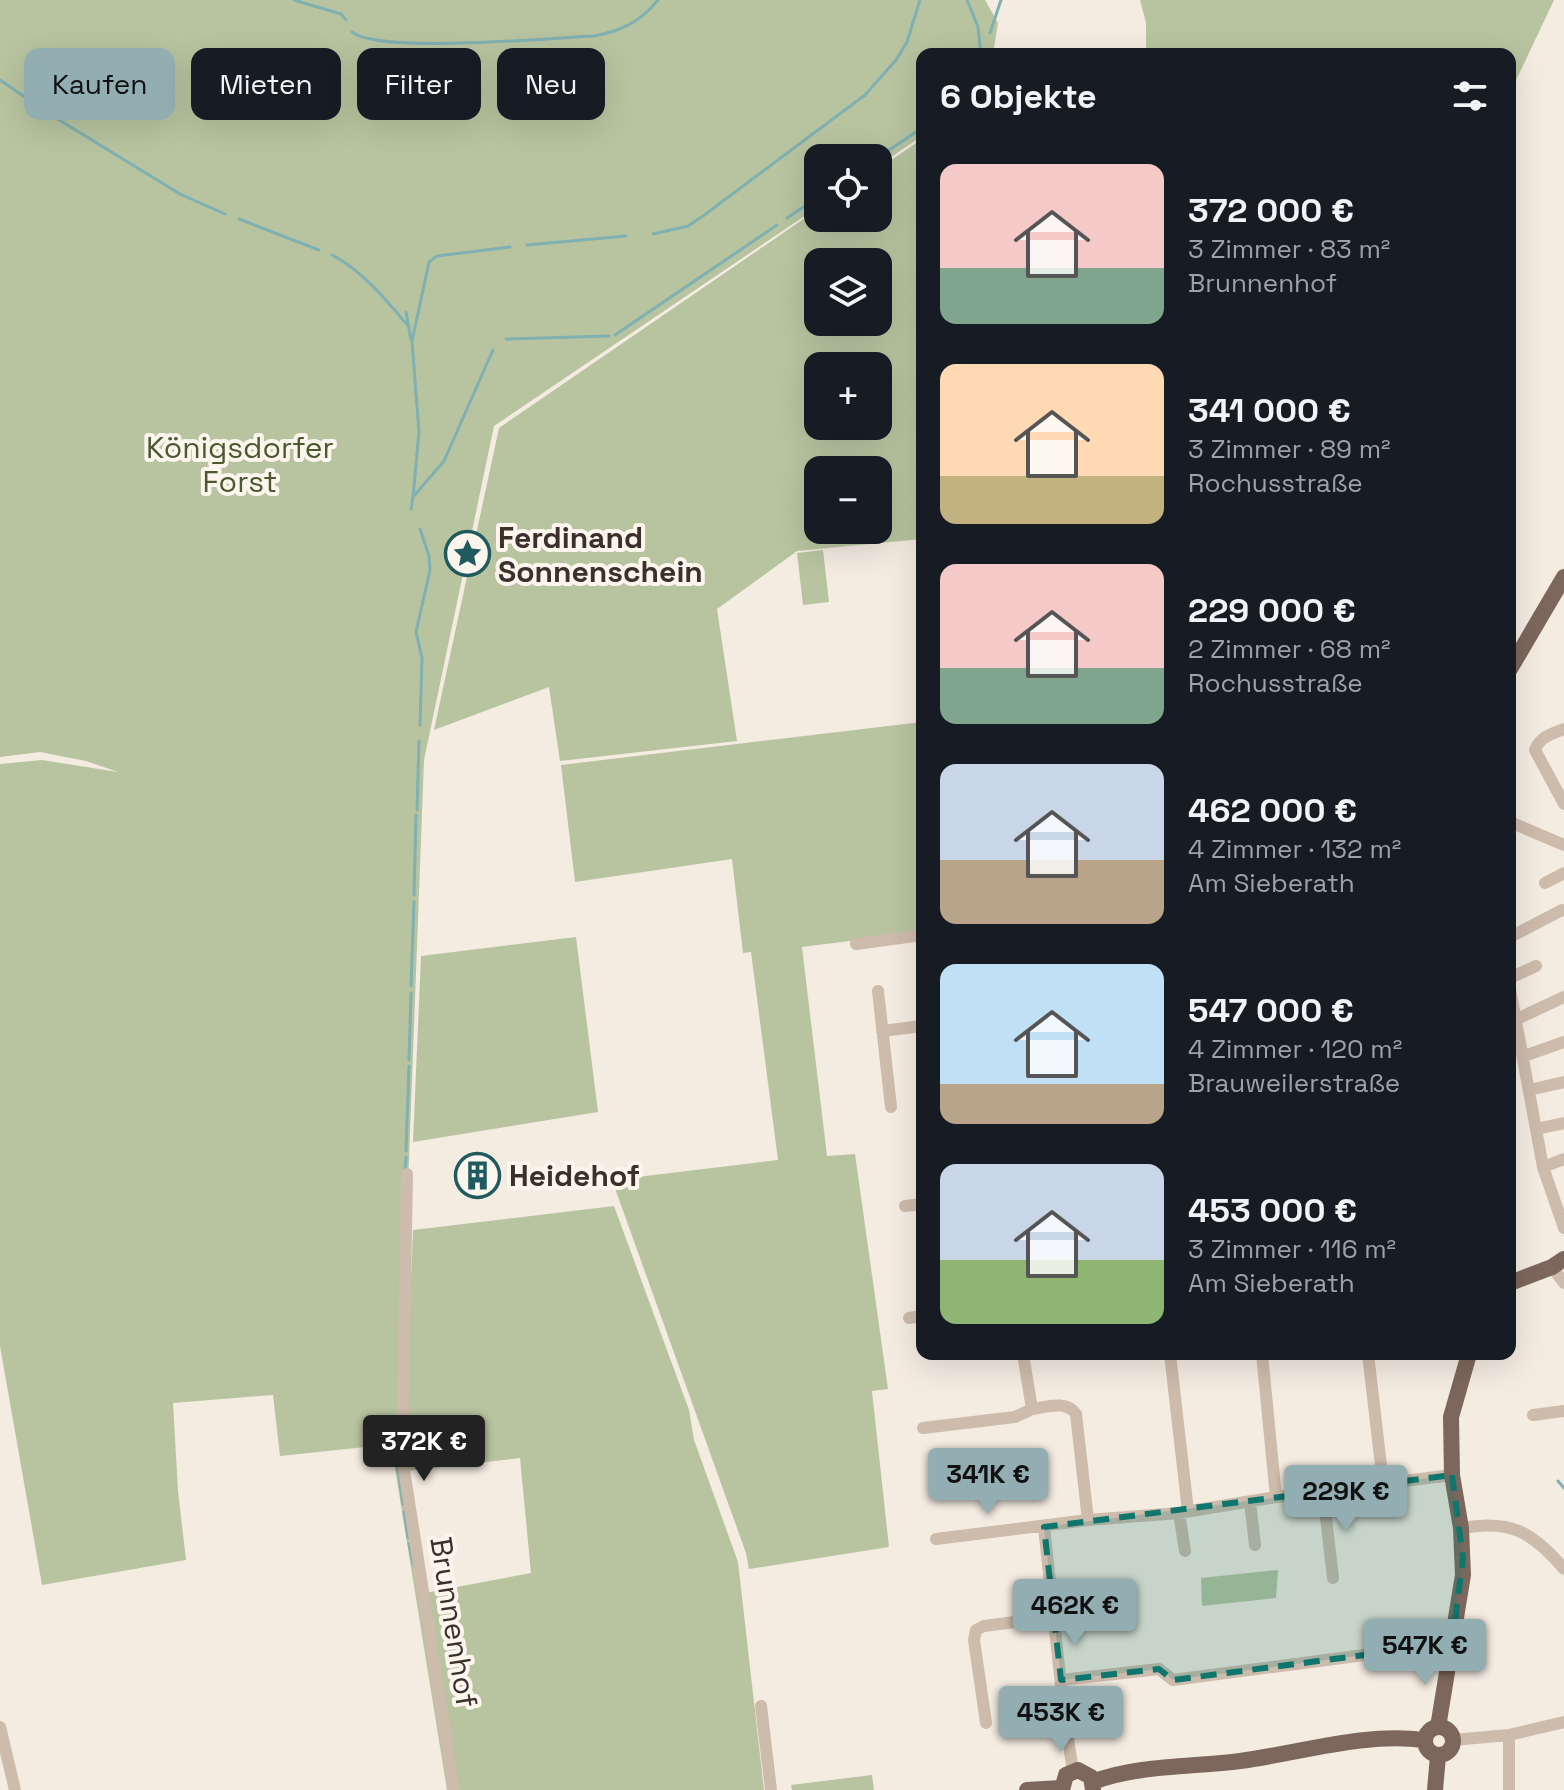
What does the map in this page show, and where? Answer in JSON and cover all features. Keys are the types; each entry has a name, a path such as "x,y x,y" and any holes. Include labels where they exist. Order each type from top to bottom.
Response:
{"main road":[{"path":"1516,659 1564,577"},
{"path":"1516,1280 1558,1263"},
{"path":"1438,1727 1463,1575 1461,1528 1452,1475 1451,1417 1467,1360"},
{"path":"1438,1727 1447,1729 1453,1740 1450,1750 1438,1756 1426,1749 1424,1740 1430,1729 1438,1727"},
{"path":"1027,1790 1062,1789 1063,1779 1073,1771 1083,1771 1093,1786 1139,1772 1395,1738 1424,1740"},
{"path":"1435,1790 1438,1756"}],"street":[{"path":"1564,729 1544,737 1535,750 1564,804"},
{"path":"1516,825 1564,845"},
{"path":"1545,883 1564,873"},
{"path":"1516,934 1562,910"},
{"path":"856,944 916,936"},
{"path":"1516,975 1536,966"},
{"path":"878,991 891,1107"},
{"path":"1517,1019 1564,997"},
{"path":"1516,1015 1543,1167 1564,1228"},
{"path":"882,1031 916,1027"},
{"path":"1524,1056 1564,1042"},
{"path":"1529,1090 1564,1082"},
{"path":"1536,1129 1564,1123"},
{"path":"1543,1167 1564,1159"},
{"name":"Brunnenhof","path":"407,1174 402,1457 454,1790"},
{"path":"905,1206 916,1205"},
{"path":"1558,1263 1564,1283"},
{"path":"1024,1360 1032,1409"},
{"path":"1171,1360 1185,1551"},
{"path":"1263,1360 1276,1497"},
{"path":"1369,1360 1383,1483"},
{"path":"923,1428 1015,1417 1032,1409 1062,1405 1072,1408 1076,1414 1088,1520"},
{"path":"1533,1415 1564,1411"},
{"path":"936,1539 1088,1520 1184,1512 1452,1475"},
{"path":"1323,1492 1333,1578"},
{"path":"1250,1502 1255,1545"},
{"path":"1461,1528 1506,1525 1527,1533 1564,1569"},
{"path":"1044,1527 1073,1771"},
{"path":"986,1723 974,1640 976,1630 984,1626 1054,1617"},
{"path":"1061,1680 1159,1669 1173,1680 1418,1648 1451,1653"},
{"path":"761,1706 771,1790"},
{"path":"1453,1740 1509,1735 1564,1722"},
{"path":"0,1727 15,1790"},
{"path":"1509,1735 1509,1790"}],"highlighted area":[{"path":"1452,1475 1463,1558 1451,1653 1418,1648 1173,1680 1159,1669 1061,1680 1044,1527"}],"green space":[{"name":"Königsdorfer Forst","path":"0,0 985,0 998,23 994,48 916,48 916,140 892,156 892,144 804,144 804,216 494,426 424,760 398,1453 394,1454 394,1444 280,1456 273,1395 173,1403 186,1560 42,1585 0,1346 0,764 42,760 118,772 86,761 40,752 0,757"},
{"path":"1140,0 1554,0 1516,80 1516,48 1146,48 1146,23"},
{"path":"916,143 916,540 892,542 892,456 804,456 804,544 870,544 797,551 717,609 737,741 560,761 549,687 434,730 499,428 804,219 804,232 892,232 892,159"},
{"path":"823,550 829,602 803,605 797,553"},
{"path":"916,723 916,933 802,947 827,1156 855,1154 888,1389 872,1391 889,1547 749,1569 746,1553 612,1180 778,1160 751,952 743,953 732,859 575,882 561,765"},
{"path":"576,937 598,1112 413,1142 421,956"},
{"path":"614,1206 689,1410 694,1440 738,1562 764,1790 458,1790 425,1593 531,1573 520,1458 407,1471 404,1455 413,1230"},
{"path":"398,1461 451,1790 447,1790 394,1462"},
{"path":"1278,1570 1276,1598 1202,1606 1201,1578"},
{"path":"872,1775 874,1790 792,1790 791,1785"}],"waterway":[{"path":"294,0 341,14 346,20"},
{"path":"352,32 368,39 429,43 594,36 629,24 658,0"},
{"path":"653,234 688,226 865,95 896,60 907,42 920,0"},
{"path":"967,0 978,27 980,48"},
{"path":"990,33 1001,0"},
{"path":"0,80 24,97"},
{"path":"59,120 180,194 225,214"},
{"path":"892,148 916,132"},
{"path":"787,218 804,206"},
{"path":"239,219 319,250"},
{"path":"615,335 777,225"},
{"path":"527,245 626,236"},
{"path":"413,497 419,432 412,341 429,262 437,256 510,247"},
{"path":"332,255 364,278 409,327"},
{"path":"406,312 411,340"},
{"path":"506,339 609,336"},
{"path":"411,509 413,497 444,461 493,350"},
{"path":"420,529 430,570 416,632 422,658 420,725"},
{"path":"417,810 419,741"},
{"path":"414,895 416,815"},
{"path":"411,986 414,902"},
{"path":"409,1060 411,993"},
{"path":"406,1151 409,1066"},
{"path":"405,1170 406,1157"},
{"path":"397,1462 403,1504"},
{"path":"1558,1481 1564,1488"},
{"path":"404,1512 408,1538"},
{"path":"409,1544 413,1564"}],"place":[{"name":"Ferdinand Sonnenschein","path":"467,554"},
{"name":"Heidehof","path":"478,1175"}]}
